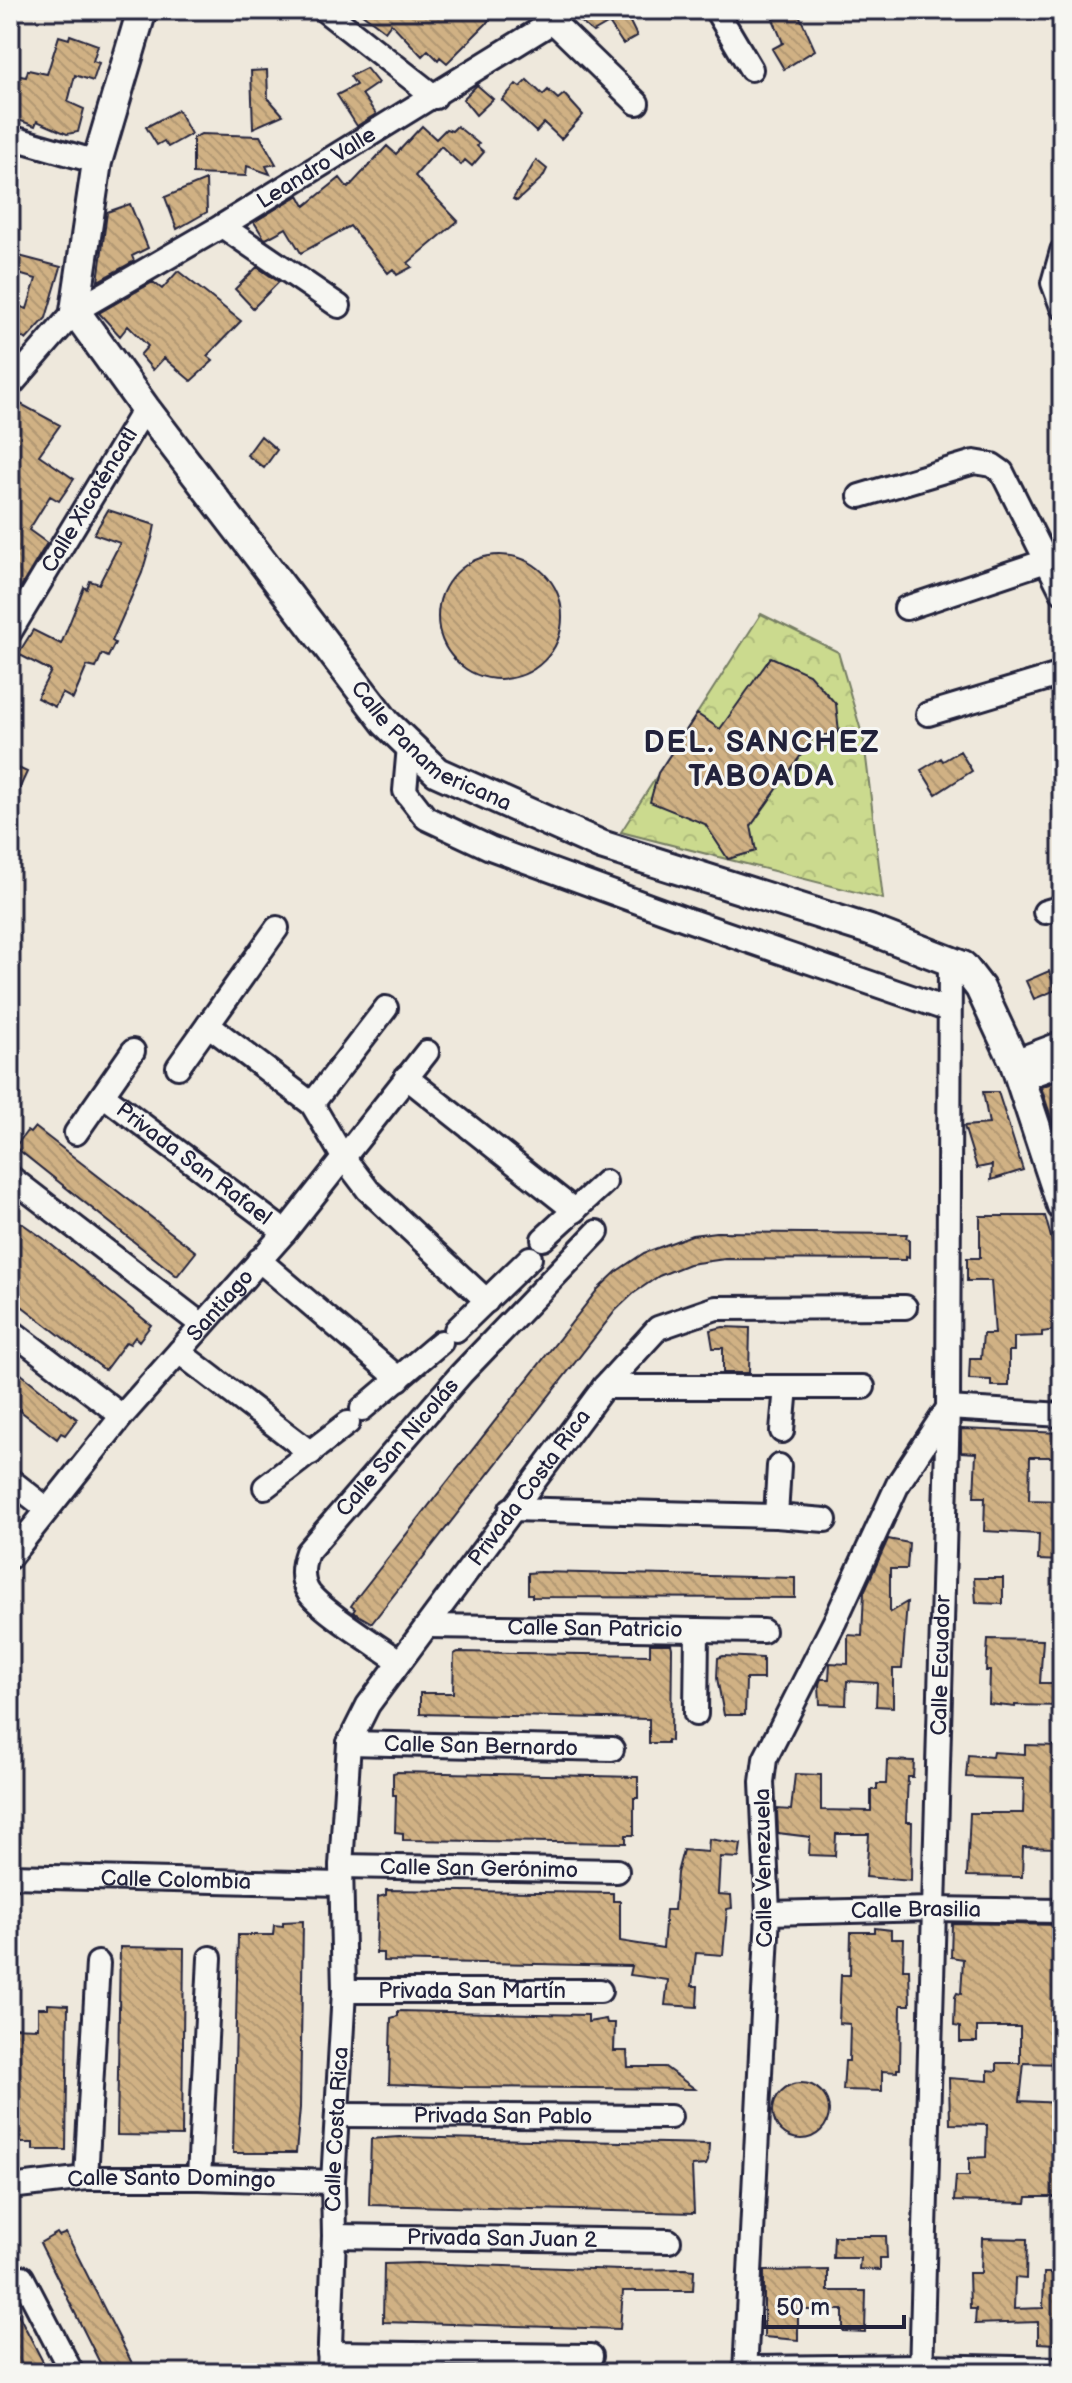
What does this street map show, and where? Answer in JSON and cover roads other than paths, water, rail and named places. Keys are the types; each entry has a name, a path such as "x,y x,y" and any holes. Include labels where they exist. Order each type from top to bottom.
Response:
{"main road":[{"path":"75,311 97,162 142,10"},
{"name":"Calle Panamericana","path":"75,311 145,408 386,723 437,772 601,845 870,930 950,959"},
{"path":"950,959 963,966 973,977 1018,1070 1062,1206"}],"street":[{"path":"324,10 435,97"},
{"path":"716,10 751,69"},
{"path":"547,15 637,103"},
{"name":"Leandro Valle","path":"10,386 75,311 435,97 547,15"},
{"path":"10,137 97,162"},
{"path":"222,226 339,306"},
{"path":"1062,251 1053,283 1062,307"},
{"name":"Calle Xicoténcatl","path":"10,632 145,408"},
{"path":"860,496 974,462 992,465 1002,472 1062,592"},
{"path":"906,608 1046,561"},
{"path":"928,714 1062,674"},
{"path":"409,746 405,791 426,818 505,854 949,1010"},
{"path":"178,1067 277,928"},
{"name":"Calle Ecuador","path":"921,2370 948,1408 950,959"},
{"path":"312,1104 386,1008"},
{"path":"208,1025 312,1104 343,1157 368,1190 487,1301"},
{"path":"1018,1070 1062,1043"},
{"path":"76,1133 133,1051"},
{"name":"Santiago","path":"10,1557 122,1416 285,1232 427,1052"},
{"path":"1018,1070 1062,1064"},
{"path":"406,1077 575,1211"},
{"name":"Privada San Rafael","path":"103,1095 285,1232"},
{"path":"10,1177 202,1325"},
{"path":"543,1239 605,1182"},
{"name":"Calle San Nicolás","path":"399,1661 321,1605 308,1592 302,1575 307,1552 461,1374 597,1232"},
{"path":"265,1487 399,1379 487,1301 530,1258"},
{"path":"259,1260 399,1379"},
{"name":"Privada Costa Rica","path":"341,1875 349,1743 368,1705 604,1387 658,1328 716,1308 905,1307"},
{"path":"10,1330 122,1416"},
{"path":"179,1352 311,1453"},
{"path":"604,1387 863,1387"},
{"path":"782,1431 786,1387"},
{"path":"948,1408 1062,1415"},
{"name":"Calle Venezuela","path":"745,2371 768,1913 762,1782 765,1759 835,1621 898,1484 948,1408"},
{"path":"776,1516 779,1466"},
{"path":"10,1480 47,1509"},
{"path":"511,1509 825,1520"},
{"name":"Calle San Patricio","path":"427,1626 763,1631"},
{"path":"696,1714 697,1630"},
{"name":"Calle San Bernardo","path":"349,1743 612,1749"},
{"name":"Calle San Gerónimo","path":"341,1875 617,1871"},
{"name":"Calle Colombia","path":"10,1876 341,1875"},
{"name":"Calle Costa Rica","path":"329,2363 333,2182 344,1991 341,1875"},
{"name":"Calle Brasilia","path":"768,1913 933,1909 1062,1911"},
{"path":"199,2178 210,1958"},
{"path":"86,2178 98,1963"},
{"name":"Privada San Martín","path":"344,1991 600,1991"},
{"name":"Privada San Pablo","path":"337,2115 670,2117"},
{"name":"Calle Santo Domingo","path":"10,2187 86,2178 333,2182"},
{"name":"Privada San Juan 2","path":"334,2236 669,2241"},
{"path":"22,2277 72,2373"},
{"path":"329,2363 591,2356"},
{"path":"745,2371 1062,2369"}],"district":[{"name":"DEL. SANCHEZ TABOADA","path":"762,760"}]}
